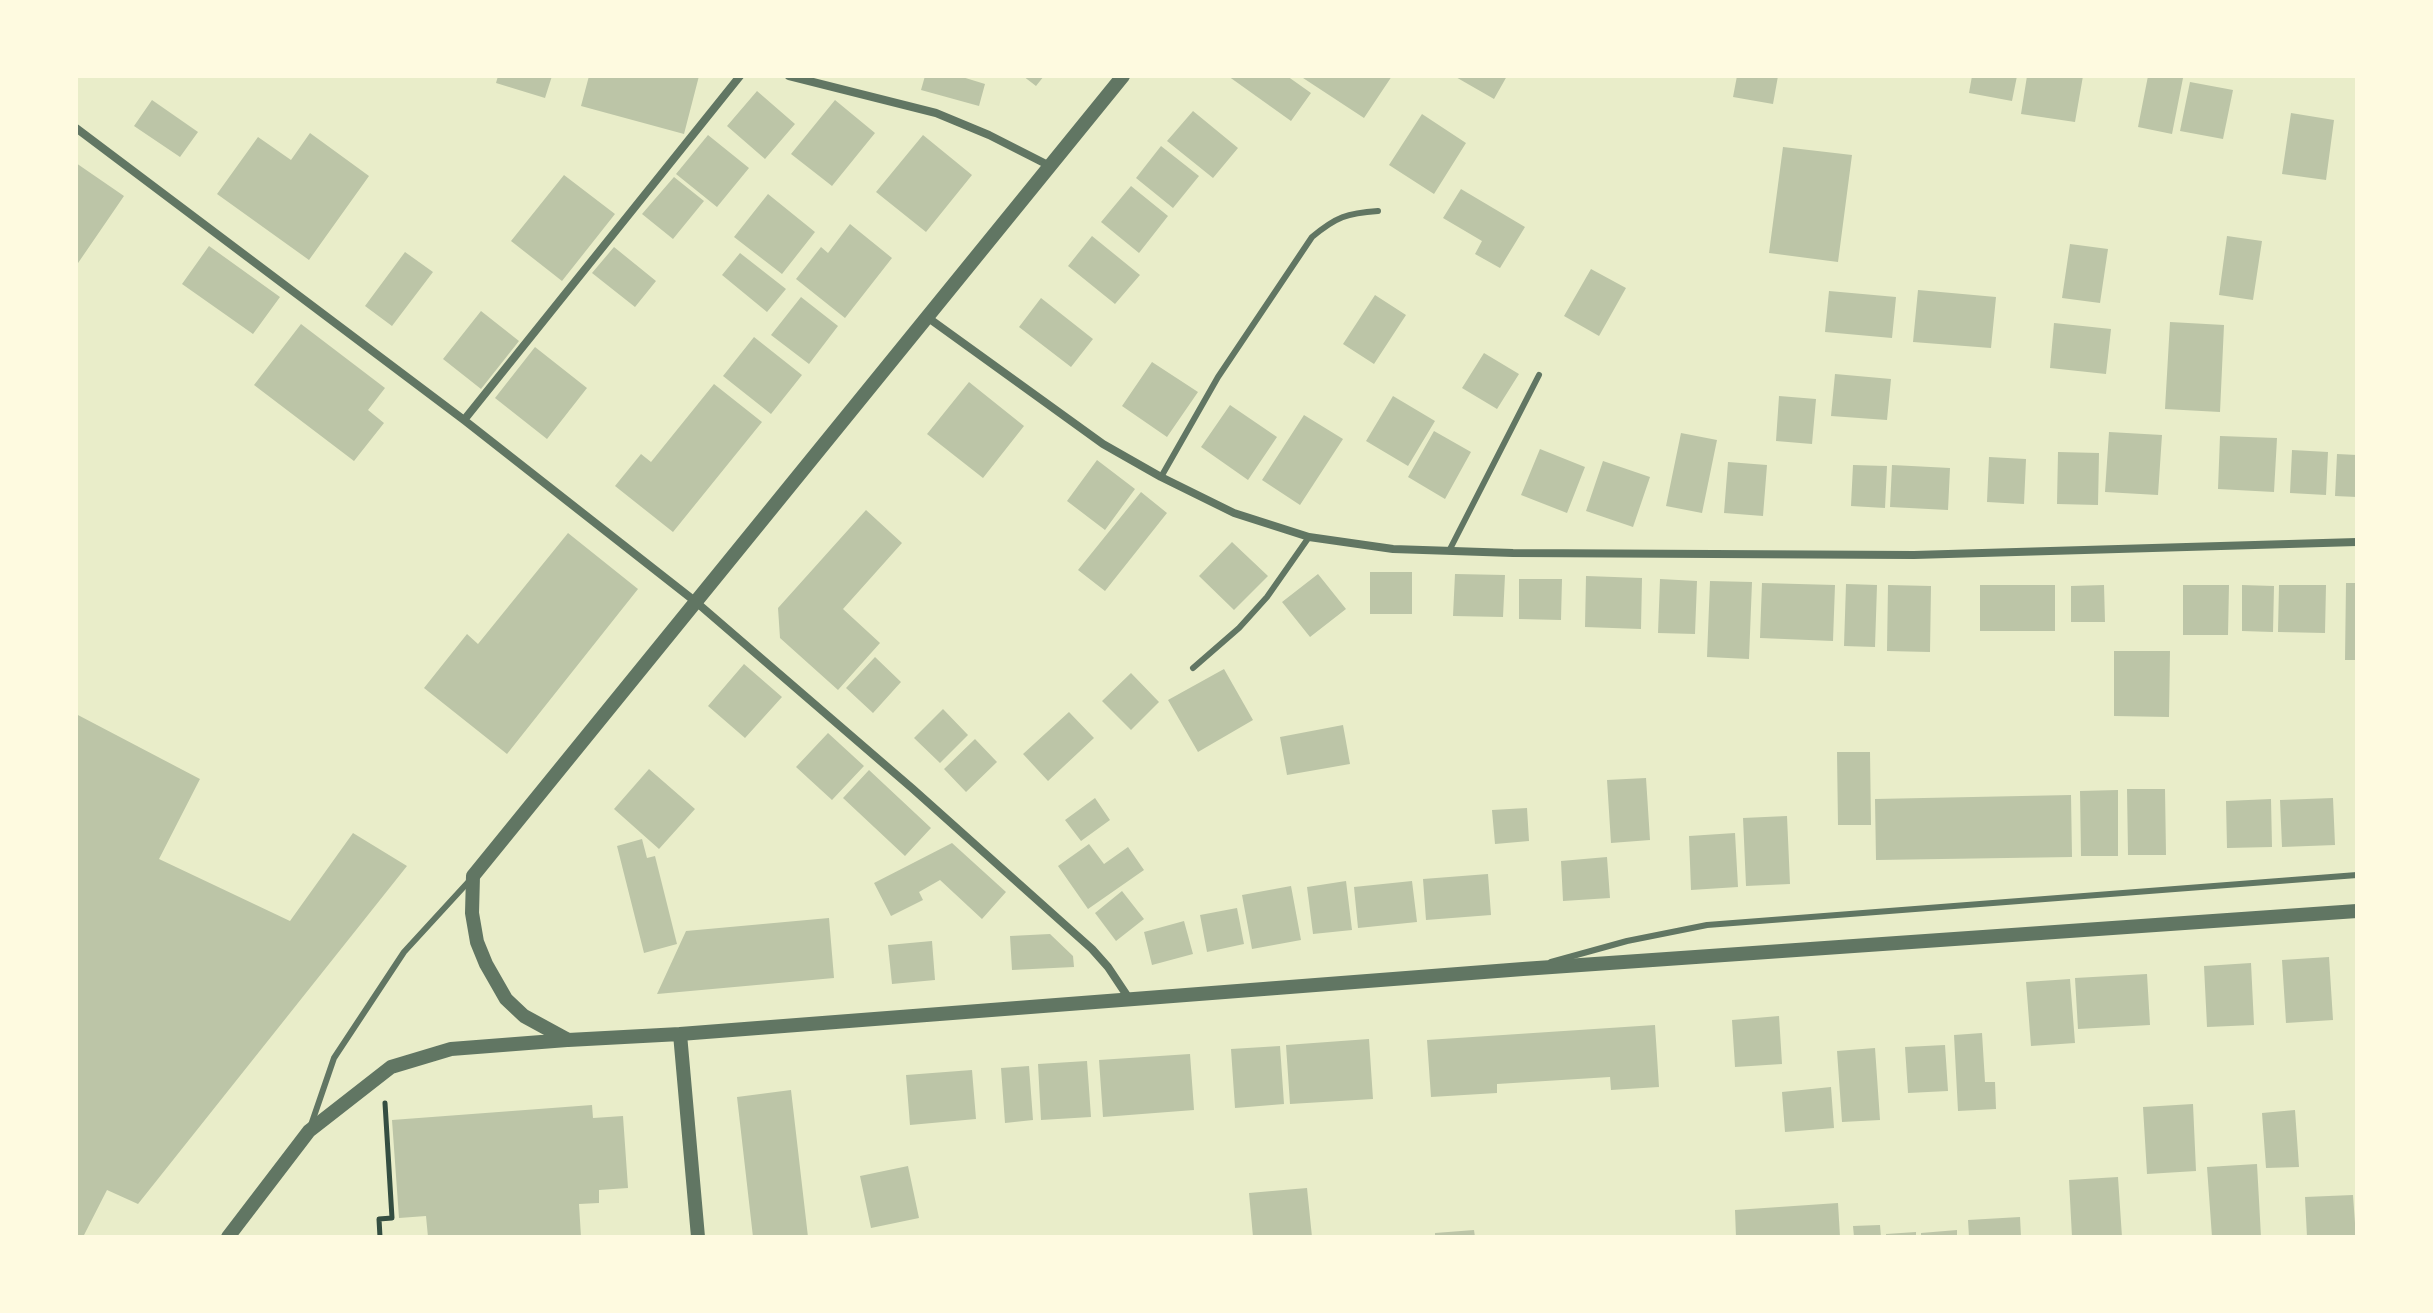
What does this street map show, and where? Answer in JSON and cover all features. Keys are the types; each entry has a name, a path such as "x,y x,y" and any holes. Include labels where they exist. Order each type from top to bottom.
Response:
{"street":[{"path":"464,420 740,76"},
{"path":"789,76 936,113 1050,166"},
{"path":"568,1040 524,1016 506,999 477,942 472,913 473,876 1123,76"},
{"path":"76,128 464,420 696,602 1092,949 1131,1000"},
{"path":"927,317 1103,444 1234,513 1309,537 1393,549 1528,554 1914,555 2357,542"},
{"path":"228,1237 309,1131 391,1067 451,1049 2357,911"},
{"path":"680,1034 698,1237"}],"lane":[{"path":"1161,477 1218,377 1312,237 1329,223 1352,213 1378,211"},
{"path":"1449,551 1539,375"},
{"path":"1193,668 1239,628 1267,597 1309,537"},
{"path":"1523,969 1627,941 1707,925 2357,875"},
{"path":"309,1131 334,1058 404,952 473,876"}],"path":[{"path":"380,1237 379,1219 392,1218 383,1074"}],"building":[{"path":"498,76 552,76 545,98 496,83"},
{"path":"589,76 699,76 684,134 581,106"},
{"path":"925,76 959,76 985,84 979,106 921,90"},
{"path":"1023,76 1044,76 1036,86"},
{"path":"1228,76 1287,76 1311,93 1291,121"},
{"path":"1300,76 1392,76 1364,118"},
{"path":"1454,76 1507,76 1494,99"},
{"path":"1737,76 1778,76 1773,104 1733,97"},
{"path":"1972,76 2017,76 2012,101 1969,93"},
{"path":"2027,76 2083,76 2075,122 2021,114"},
{"path":"2148,76 2183,78 2172,134 2138,127"},
{"path":"2190,82 2233,90 2223,139 2180,131"},
{"path":"757,91 795,124 765,159 727,126"},
{"path":"152,100 198,132 180,157 134,126"},
{"path":"835,100 875,133 832,186 791,154"},
{"path":"1193,111 1238,148 1213,178 1167,141"},
{"path":"2291,113 2334,120 2326,180 2282,174"},
{"path":"1422,114 1466,143 1434,194 1389,165"},
{"path":"310,133 369,176 309,260 217,194 258,137 291,160"},
{"path":"708,135 749,168 717,207 676,174"},
{"path":"923,135 972,175 926,232 876,192"},
{"path":"1161,146 1199,176 1173,208 1136,178"},
{"path":"1783,147 1852,155 1838,262 1769,253"},
{"path":"76,163 124,196 76,266"},
{"path":"564,175 615,214 562,281 511,241"},
{"path":"674,177 704,201 673,239 642,214"},
{"path":"1131,186 1168,216 1139,253 1101,222"},
{"path":"1461,189 1525,227 1500,268 1475,254 1482,241 1443,218"},
{"path":"768,194 815,232 782,274 734,237"},
{"path":"850,224 892,258 845,318 796,279 821,247 828,253"},
{"path":"1092,236 1140,275 1115,304 1068,266"},
{"path":"2227,236 2262,241 2253,300 2219,295"},
{"path":"2070,244 2108,249 2100,303 2062,298"},
{"path":"209,246 280,297 253,334 182,284"},
{"path":"614,247 656,281 635,307 592,273"},
{"path":"405,252 433,272 392,326 365,306"},
{"path":"740,253 786,289 767,312 722,275"},
{"path":"1591,269 1626,288 1599,336 1564,316"},
{"path":"1918,290 1996,297 1991,348 1913,342"},
{"path":"1829,291 1896,297 1892,338 1825,332"},
{"path":"1375,295 1406,315 1374,364 1343,344"},
{"path":"801,297 838,326 809,364 771,335"},
{"path":"1041,298 1093,339 1071,367 1019,327"},
{"path":"481,311 519,341 481,389 443,359"},
{"path":"2170,322 2224,325 2220,412 2165,409"},
{"path":"2054,323 2111,329 2106,374 2050,368"},
{"path":"301,324 385,388 368,410 384,423 354,461 254,385"},
{"path":"754,337 802,375 771,414 723,376"},
{"path":"535,347 587,388 547,439 495,398"},
{"path":"1484,353 1519,374 1497,409 1462,388"},
{"path":"1152,362 1198,392 1167,437 1122,406"},
{"path":"1835,374 1891,379 1887,420 1831,416"},
{"path":"969,382 1024,426 983,478 927,434"},
{"path":"714,384 762,422 673,532 615,486 641,454 651,462"},
{"path":"1393,396 1435,421 1408,466 1366,441"},
{"path":"1779,396 1816,399 1812,444 1776,441"},
{"path":"1230,405 1277,437 1248,480 1201,447"},
{"path":"1304,415 1343,439 1300,505 1262,480"},
{"path":"1434,431 1471,452 1445,499 1408,477"},
{"path":"2109,432 2162,435 2158,495 2105,492"},
{"path":"1681,433 1717,440 1702,513 1666,506"},
{"path":"2220,436 2277,438 2274,492 2218,489"},
{"path":"1540,449 1585,467 1567,513 1521,495"},
{"path":"2292,450 2328,452 2326,495 2290,493"},
{"path":"2058,452 2099,453 2098,505 2057,504"},
{"path":"2337,454 2357,455 2357,497 2335,496"},
{"path":"1989,457 2026,459 2024,504 1987,502"},
{"path":"1097,460 1135,489 1105,530 1067,501"},
{"path":"1603,461 1650,477 1633,527 1586,511"},
{"path":"1728,462 1767,465 1763,516 1724,513"},
{"path":"1853,465 1887,466 1885,508 1851,506"},
{"path":"1892,465 1950,468 1948,510 1890,507"},
{"path":"1141,492 1167,513 1105,591 1078,570"},
{"path":"866,510 902,543 843,609 880,643 838,690 780,638 778,608"},
{"path":"568,533 638,589 507,754 424,688 467,634 478,644"},
{"path":"1232,542 1268,576 1234,610 1199,576"},
{"path":"1370,572 1412,572 1412,614 1370,614"},
{"path":"1318,574 1346,609 1310,637 1282,602"},
{"path":"1455,574 1505,575 1503,617 1453,616"},
{"path":"1586,576 1642,578 1641,629 1585,627"},
{"path":"1519,579 1562,579 1561,620 1519,619"},
{"path":"1660,579 1697,581 1695,634 1658,633"},
{"path":"1710,581 1752,582 1749,659 1707,657"},
{"path":"1762,583 1835,585 1833,641 1760,638"},
{"path":"2346,583 2357,583 2357,660 2345,660"},
{"path":"1846,584 1877,585 1875,647 1844,646"},
{"path":"1888,585 1931,586 1930,652 1887,651"},
{"path":"1980,585 2055,585 2055,631 1980,631"},
{"path":"2104,585 2105,622 2071,622 2071,586"},
{"path":"2183,585 2229,585 2228,635 2183,635"},
{"path":"2242,585 2274,586 2273,632 2242,631"},
{"path":"2279,585 2326,585 2325,633 2278,632"},
{"path":"2114,651 2170,651 2169,717 2114,716"},
{"path":"875,657 901,682 873,713 846,688"},
{"path":"744,664 782,697 745,738 708,706"},
{"path":"1224,669 1253,720 1198,752 1168,700"},
{"path":"1131,673 1159,702 1131,730 1102,701"},
{"path":"943,709 968,735 940,763 914,738"},
{"path":"1069,712 1094,738 1048,781 1023,754"},
{"path":"76,714 200,779 159,859 290,921 353,833 407,866 138,1204 107,1190 83,1237 76,1237"},
{"path":"1343,725 1350,764 1287,775 1280,737"},
{"path":"828,733 864,766 832,800 796,767"},
{"path":"975,739 997,762 966,792 944,769"},
{"path":"1837,752 1870,752 1871,825 1838,825"},
{"path":"649,769 695,809 659,849 614,809"},
{"path":"869,770 931,828 905,856 843,798"},
{"path":"1646,778 1650,840 1611,843 1607,780"},
{"path":"2127,789 2165,789 2166,855 2128,855"},
{"path":"2118,790 2118,856 2081,856 2080,791"},
{"path":"2071,795 2072,857 1876,860 1875,799"},
{"path":"1095,798 1110,820 1081,841 1065,820"},
{"path":"2333,798 2335,845 2282,847 2280,800"},
{"path":"2271,799 2272,847 2227,848 2226,801"},
{"path":"1527,808 1529,841 1495,844 1492,810"},
{"path":"1787,816 1790,884 1746,886 1743,818"},
{"path":"1735,833 1738,887 1691,890 1689,836"},
{"path":"642,839 647,858 655,856 677,944 644,953 617,846"},
{"path":"952,843 1006,892 982,919 940,880 919,892 923,900 891,916 874,883"},
{"path":"1089,844 1104,864 1128,847 1144,870 1088,909 1058,866"},
{"path":"1607,857 1610,898 1563,901 1561,861"},
{"path":"1488,874 1491,915 1426,920 1423,879"},
{"path":"1346,881 1352,930 1313,934 1307,887"},
{"path":"1412,881 1417,922 1358,928 1354,887"},
{"path":"1291,886 1301,940 1252,949 1242,895"},
{"path":"1122,891 1144,919 1116,941 1095,913"},
{"path":"1237,908 1244,944 1207,952 1200,915"},
{"path":"829,918 834,978 657,994 686,931"},
{"path":"1184,921 1193,954 1152,965 1144,932"},
{"path":"1050,934 1073,956 1074,967 1012,970 1010,936"},
{"path":"932,941 935,980 892,984 888,945"},
{"path":"2329,957 2333,1020 2286,1023 2282,960"},
{"path":"2251,963 2254,1025 2207,1027 2204,966"},
{"path":"2147,974 2150,1025 2078,1029 2075,978"},
{"path":"2070,979 2075,1043 2031,1046 2026,982"},
{"path":"1779,1016 1782,1064 1735,1067 1732,1020"},
{"path":"1655,1025 1659,1087 1611,1090 1610,1077 1497,1084 1497,1093 1431,1097 1427,1040"},
{"path":"1982,1033 1985,1082 1995,1082 1996,1109 1958,1111 1954,1035"},
{"path":"1369,1039 1373,1099 1290,1104 1286,1045"},
{"path":"1945,1045 1948,1091 1908,1093 1905,1047"},
{"path":"1280,1046 1284,1104 1235,1108 1231,1049"},
{"path":"1875,1048 1880,1120 1842,1122 1837,1051"},
{"path":"1190,1054 1194,1110 1103,1117 1099,1060"},
{"path":"1087,1061 1091,1117 1041,1120 1038,1064"},
{"path":"1029,1066 1033,1120 1005,1123 1001,1068"},
{"path":"972,1070 976,1119 910,1125 906,1075"},
{"path":"1831,1087 1834,1128 1785,1132 1782,1092"},
{"path":"791,1090 808,1237 753,1237 737,1097"},
{"path":"2193,1104 2196,1171 2147,1174 2143,1107"},
{"path":"592,1105 593,1118 623,1116 628,1188 599,1190 599,1203 579,1204 581,1237 428,1237 426,1216 399,1218 392,1120"},
{"path":"2295,1110 2299,1167 2266,1168 2262,1113"},
{"path":"2257,1164 2261,1237 2212,1237 2207,1167"},
{"path":"908,1166 919,1218 871,1228 860,1176"},
{"path":"2118,1177 2122,1237 2072,1237 2069,1180"},
{"path":"1307,1188 1312,1237 1253,1237 1249,1193"},
{"path":"2353,1195 2356,1237 2307,1237 2305,1197"},
{"path":"1838,1203 1840,1237 1736,1237 1735,1210"},
{"path":"2020,1217 2021,1237 1969,1237 1968,1220"},
{"path":"1880,1225 1881,1237 1854,1237 1853,1226"},
{"path":"1474,1230 1475,1237 1435,1237 1435,1233"},
{"path":"1957,1230 1957,1237 1921,1237 1921,1233"},
{"path":"1916,1232 1916,1237 1886,1237 1886,1234"}]}
